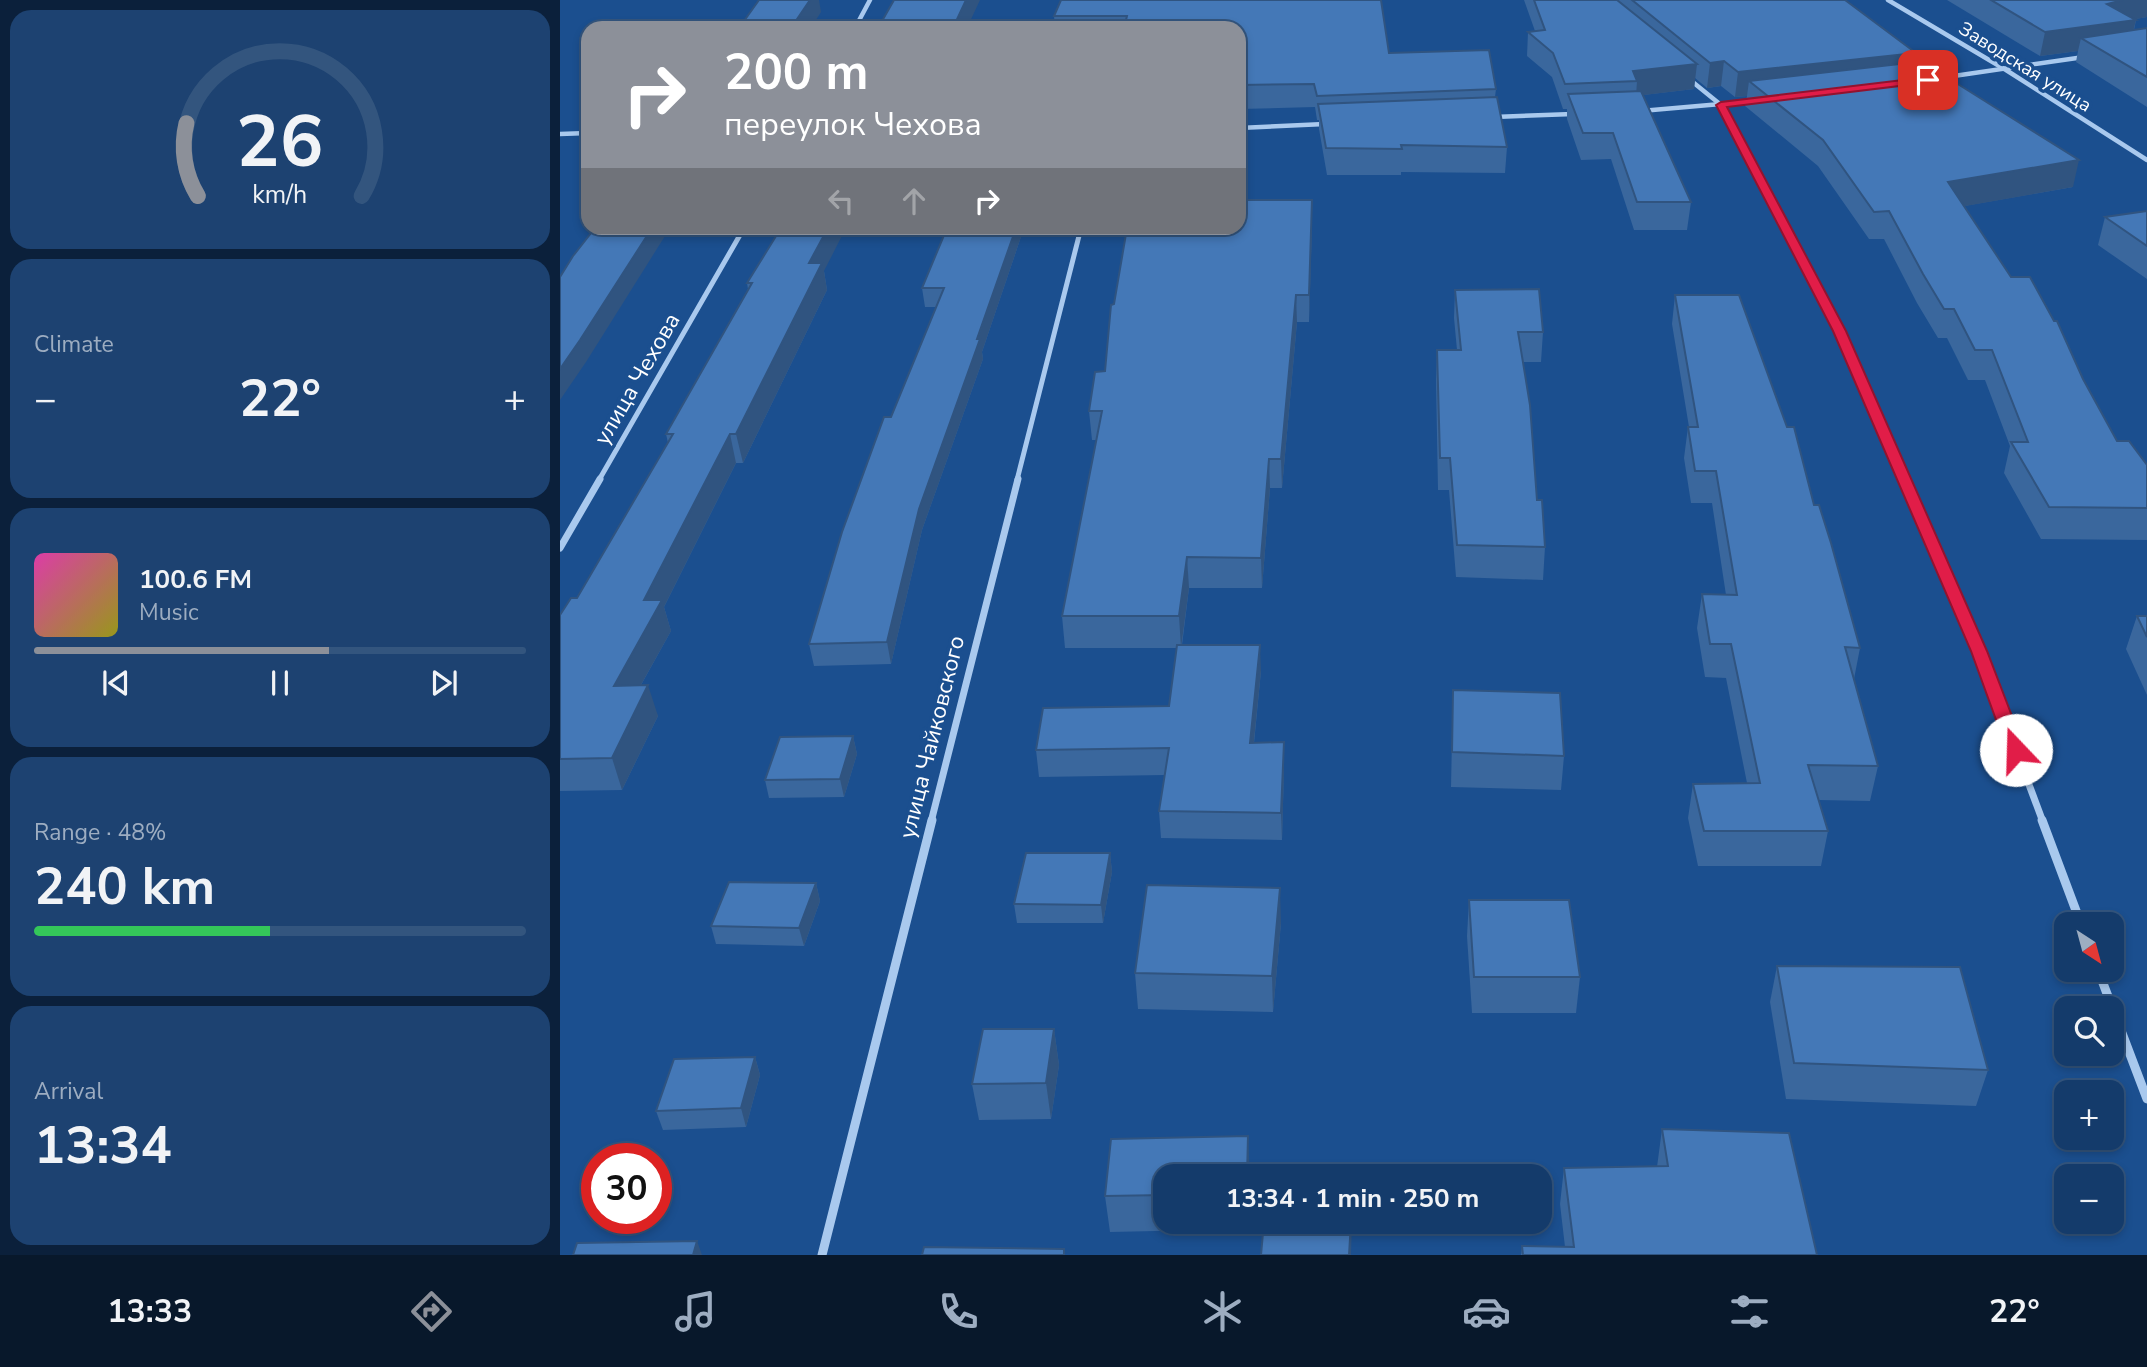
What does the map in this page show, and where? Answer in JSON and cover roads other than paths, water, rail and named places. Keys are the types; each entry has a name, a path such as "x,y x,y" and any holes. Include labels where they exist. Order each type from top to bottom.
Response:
{"street":[{"path":"859,21 870,0"},
{"name":"Заводская улица","path":"1888,0 2006,70 2147,160"},
{"path":"1938,78 2096,55"},
{"path":"1680,72 1721,105 1840,331 1979,651 2077,912"},
{"path":"1637,111 1762,100"},
{"path":"1486,117 1582,113"},
{"path":"1246,128 1335,124"},
{"path":"560,134 581,134"},
{"name":"улица Чехова","path":"560,548 740,235"},
{"name":"улица Чайковского","path":"822,1255 1079,235"},
{"path":"2103,982 2147,1099"}]}
